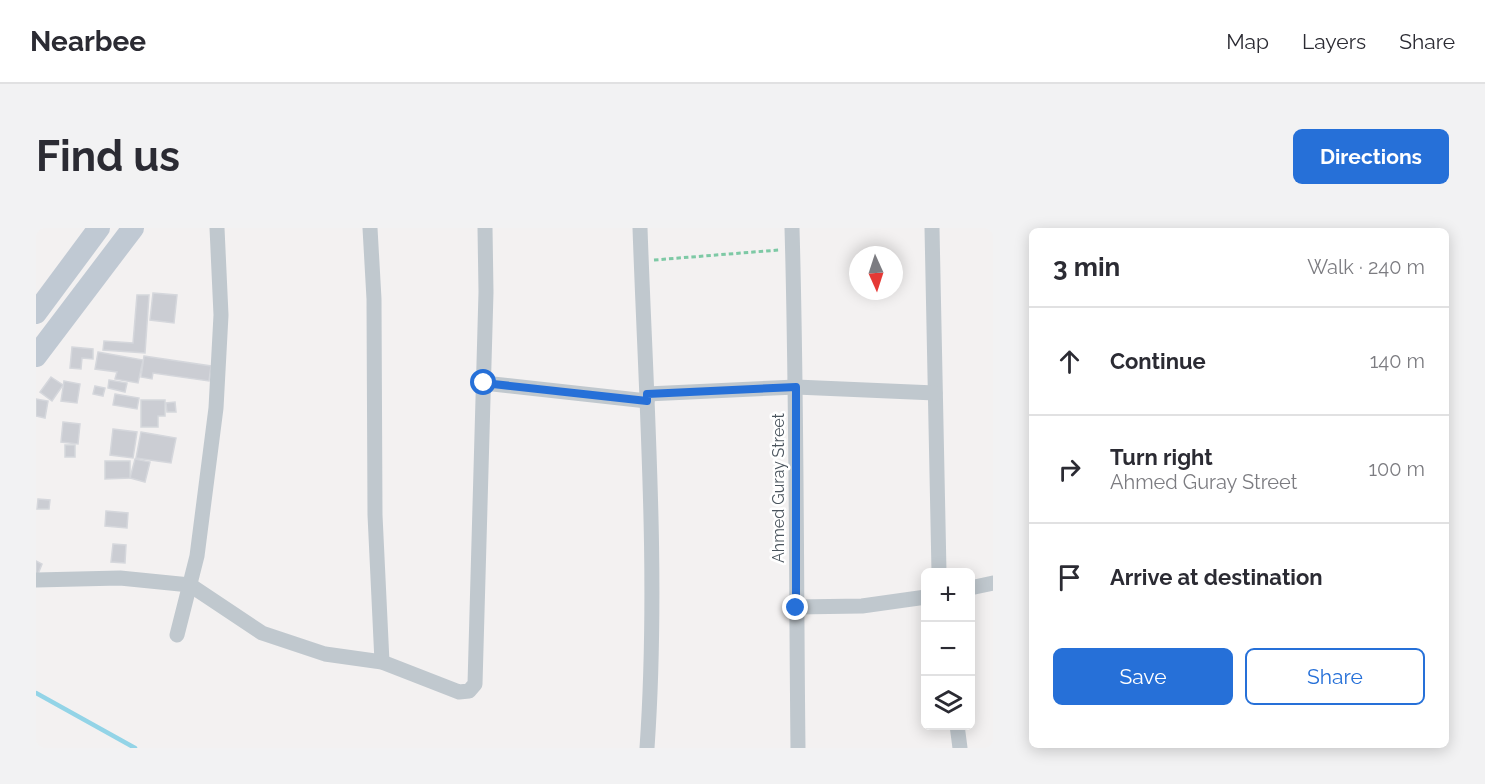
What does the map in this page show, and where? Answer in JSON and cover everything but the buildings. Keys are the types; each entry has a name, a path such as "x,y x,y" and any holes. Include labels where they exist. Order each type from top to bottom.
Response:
{"main road":[{"path":"37,308 99,228"},
{"path":"36,356 133,228"}],"street":[{"path":"177,635 197,556 216,408 221,315 217,228"},
{"path":"370,228 374,299 375,515 382,662"},
{"path":"36,580 120,578 190,585 262,633 325,654 382,662 459,692 469,691 475,684 486,292 484,228"},
{"path":"640,228 650,475 651,689 647,748"},
{"name":"Ahmed Guray Street","path":"792,228 796,387 798,748"},
{"path":"932,228 939,568"},
{"path":"37,308 60,325"},
{"path":"484,383 647,398 796,387 935,393"},
{"path":"975,587 993,583"},
{"path":"796,608 862,606 921,598"},
{"path":"958,730 960,748"}],"path":[{"path":"641,261 793,249"}],"waterway":[{"path":"36,693 135,748"}],"route":[{"path":"484,383 647,401 647,394 796,387 796,608"}]}
